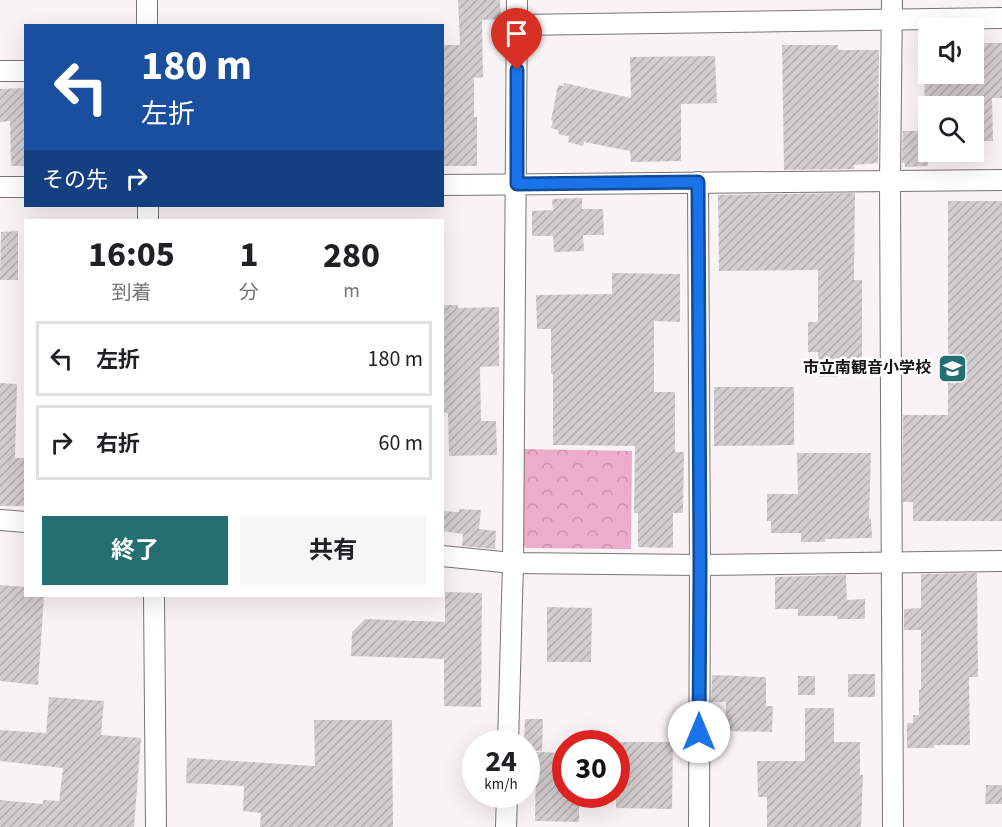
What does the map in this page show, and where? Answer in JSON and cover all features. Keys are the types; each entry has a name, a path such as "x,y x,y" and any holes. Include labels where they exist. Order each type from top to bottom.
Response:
{"street":[{"path":"147,0 147,24"},
{"path":"508,730 513,563 517,0"},
{"path":"517,25 892,10 1002,18"},
{"path":"892,10 890,182 893,827"},
{"path":"0,71 24,71"},
{"path":"444,184 1002,180"},
{"path":"698,182 699,827"},
{"path":"0,187 24,187"},
{"path":"0,520 24,522"},
{"path":"444,556 513,563 700,565 1002,561"},
{"path":"154,597 156,827"},
{"path":"506,827 507,808"}],"green space":[{"path":"523,449 632,451 631,549 526,548 522,544"}],"building":[{"path":"458,0 500,0 501,19 482,20 483,77 474,78 477,166 444,166 444,45 460,45"},
{"path":"984,43 1002,43 1002,98 992,98 993,141 984,141 984,96 925,96 924,84 984,84"},
{"path":"782,45 838,45 838,50 879,50 878,163 854,165 854,169 784,170"},
{"path":"715,56 717,103 681,104 681,161 631,162 630,151 584,142 583,146 568,142 569,136 561,135 558,130 551,128 558,85 564,86 564,83 631,98 630,57"},
{"path":"24,88 24,166 11,166 10,121 0,122 0,89"},
{"path":"903,131 918,131 918,162 928,162 928,166 905,167 905,163 902,163"},
{"path":"855,193 854,280 862,280 862,367 838,367 838,377 819,377 818,352 808,352 808,322 818,322 818,270 719,271 718,195"},
{"path":"582,198 582,209 603,209 604,235 583,235 584,251 554,252 553,236 532,236 532,211 553,210 552,199"},
{"name":"市立南観音小学校","path":"948,201 1002,201 1002,521 913,521 913,502 903,502 903,415 948,415"},
{"path":"18,231 18,280 0,280 1,232"},
{"path":"612,273 680,274 680,322 654,321 654,392 675,392 675,452 684,452 683,513 673,513 673,548 638,547 638,513 634,513 635,446 553,445 551,329 537,329 536,295 612,294"},
{"path":"444,305 458,305 458,308 499,307 499,366 480,367 481,421 496,421 497,455 449,456 448,413 444,413"},
{"path":"0,383 17,384 15,458 24,458 24,506 0,506"},
{"path":"714,387 794,387 794,445 714,446"},
{"path":"797,453 871,453 869,519 871,519 872,538 801,542 801,533 771,533 771,521 767,521 767,494 798,494"},
{"path":"459,509 481,510 479,529 496,531 495,549 462,546 463,534 444,531 444,511 459,512"},
{"path":"977,573 978,677 969,677 970,745 907,748 907,723 913,723 913,715 919,715 921,630 904,630 904,609 921,608 921,574"},
{"path":"846,575 847,600 865,599 865,619 798,616 798,609 775,609 775,577"},
{"path":"0,585 24,587 24,597 44,597 38,685 0,681"},
{"path":"445,592 482,593 481,707 444,706 444,659 351,656 352,632 365,619 445,622"},
{"path":"547,607 592,608 591,662 547,662"},
{"path":"848,674 875,674 875,697 848,697"},
{"path":"712,675 766,677 766,706 773,706 772,732 726,731 726,702 711,702"},
{"path":"798,676 815,676 815,695 798,695"},
{"path":"49,697 104,701 101,735 141,738 134,827 0,827 0,800 43,804 43,800 59,801 63,768 0,761 0,730 46,733"},
{"path":"805,708 834,708 834,742 860,742 860,775 863,775 861,827 767,827 767,797 758,797 757,761 805,761"},
{"path":"525,719 543,719 542,751 540,751 540,730 525,730"},
{"path":"314,720 392,720 393,827 260,827 261,813 243,811 244,786 186,783 187,758 315,766"},
{"path":"630,742 673,742 672,809 616,808 630,808"},
{"path":"540,752 552,753 552,808 579,808 579,822 535,821 535,808 540,808"},
{"path":"986,785 1002,785 1002,804 985,804"}],"place":[{"name":"市立南観音小学校","path":"952,368"}],"route":[{"path":"517,70 517,184 698,182 699,732"}]}
